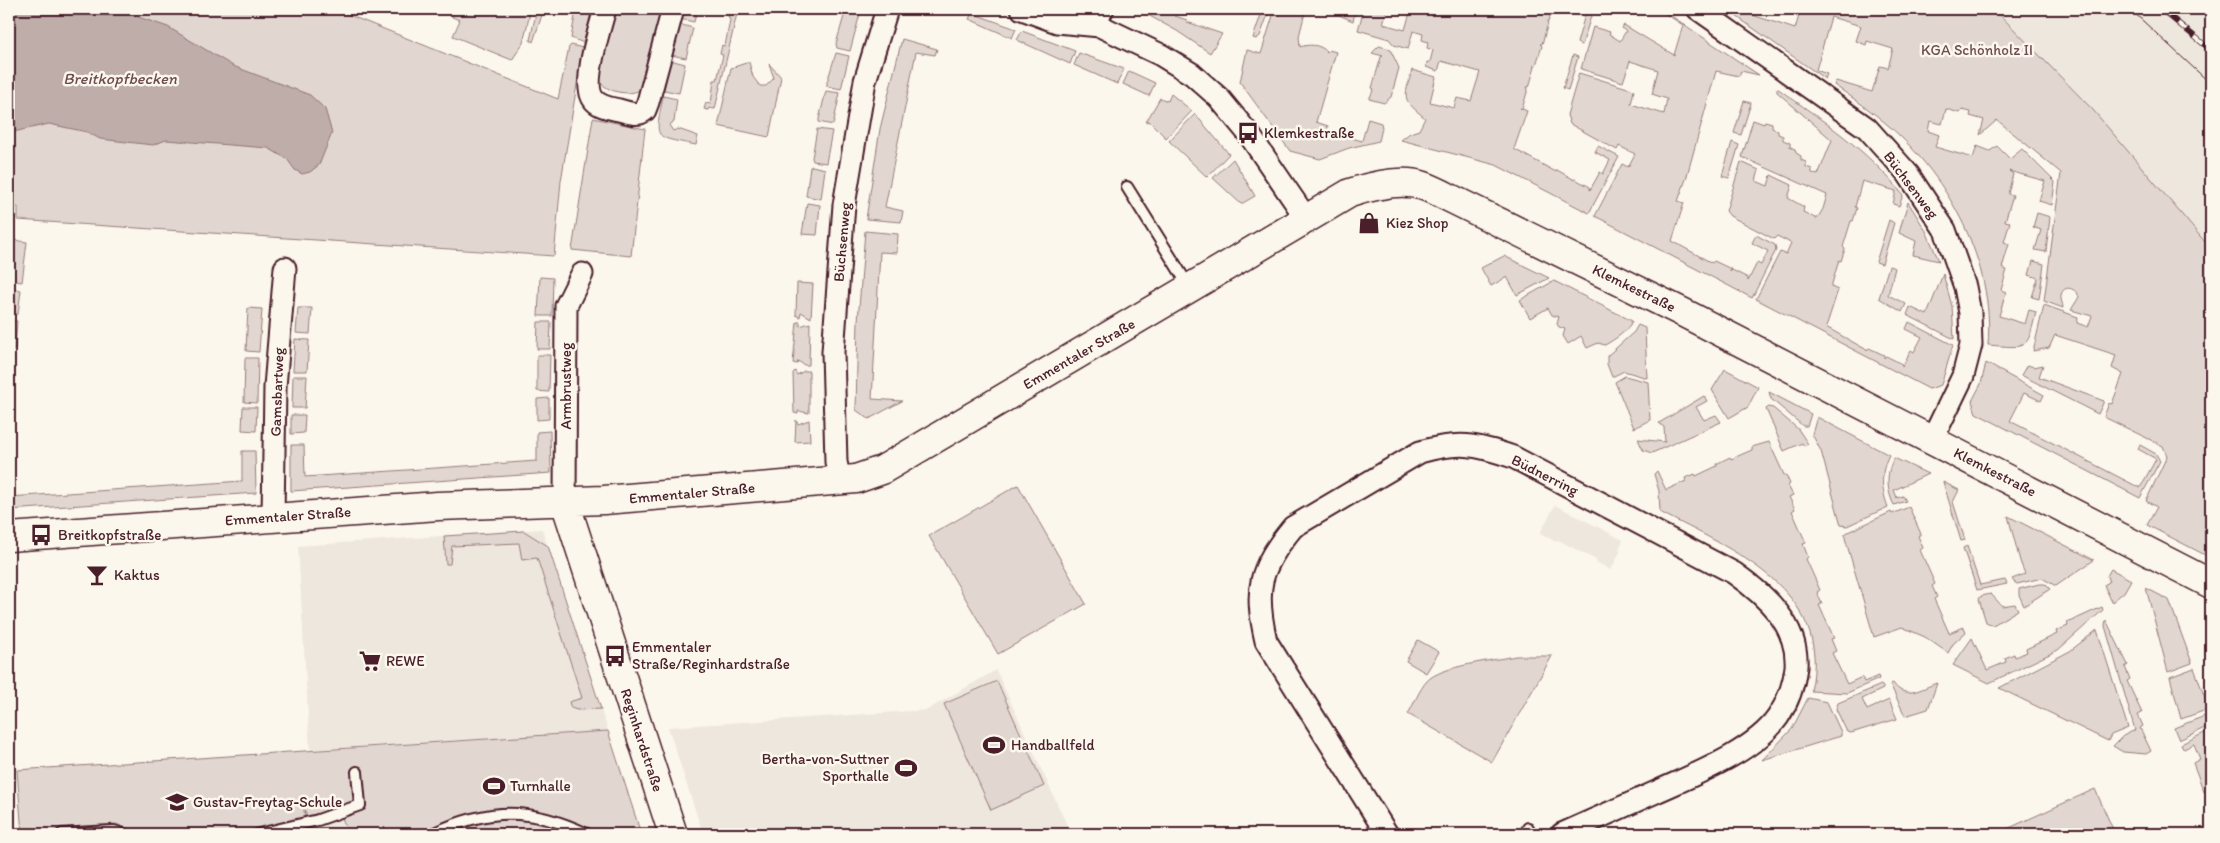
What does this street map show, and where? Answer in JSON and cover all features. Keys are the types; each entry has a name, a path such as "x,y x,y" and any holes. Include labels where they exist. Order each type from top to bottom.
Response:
{"street":[{"path":"605,9 593,55 588,88 593,99 602,106 636,114 645,110 648,102 673,9"},
{"name":"Büchsenweg","path":"840,480 836,462 833,352 844,205 865,81 888,9"},
{"path":"1022,9 1057,22 1104,17"},
{"path":"1078,9 1104,17 1192,74 1219,98 1248,133 1306,218"},
{"name":"Büchsenweg","path":"1706,11 1866,128 1908,174 1945,230 1965,287 1970,314 1971,345 1963,376 1932,440"},
{"name":"Klemkestraße","path":"1306,218 1350,193 1371,186 1393,183 1422,185 1669,305 2211,584"},
{"name":"Emmentaler Straße","path":"9,538 273,516 438,506 565,502 856,479 882,470 1190,289 1306,218"},
{"name":"Gamsbartweg","path":"273,516 275,387 285,268"},
{"name":"Armbrustweg","path":"565,502 566,306 582,274"},
{"name":"Büdnerring","path":"1386,834 1266,641 1259,612 1259,594 1264,572 1278,545 1293,527 1420,452 1443,445 1462,444 1486,448 1513,457 1734,573 1767,600 1784,621 1792,637 1796,657 1795,676 1788,697 1777,718 1759,735 1726,759 1562,834"},
{"name":"Reginhardstraße","path":"565,502 674,834"}],"lane":[{"path":"1127,187 1190,289"},
{"path":"259,834 318,820 360,805 357,772"},
{"path":"432,834 457,822 491,814 530,814 560,822 587,834"},
{"path":"62,834 114,831 122,834"}],"shaded area":[{"path":"1994,9 2211,9 2211,249 2093,110"},
{"path":"1555,505 1623,540 1619,549 1621,550 1611,570 1558,540 1556,542 1540,533"},
{"path":"542,529 608,731 310,750 298,546"},
{"path":"996,670 1071,834 703,834 668,727 927,710"},
{"name":"Gustav-Freytag-Schule","path":"310,750 349,834 22,834 17,770"}],"green space":[{"path":"9,9 334,9 558,99 569,47 571,45 583,48 561,181 554,256 18,220 18,207 9,206"},
{"path":"455,9 531,9 523,43 512,60 453,36 460,20 452,17"},
{"path":"537,9 544,9 533,42 530,40"},
{"path":"612,9 665,9 642,89 631,93 612,90 598,79"},
{"path":"683,9 697,9 694,22 680,19"},
{"path":"738,9 715,109 704,109 706,103 711,104 714,80 717,80 723,55 720,54 722,45 725,46 730,20 728,16 730,10"},
{"path":"846,9 861,10 850,51 837,48 836,44"},
{"path":"1137,9 1159,9 1175,14 1175,16 1187,20 1187,22 1222,34 1210,53 1177,31"},
{"path":"1263,9 1270,9 1260,36 1256,39 1253,38"},
{"path":"1275,9 1306,9 1299,36 1300,47 1314,45 1321,47 1327,52 1329,50 1336,52 1316,122 1328,126 1327,131 1362,141 1368,119 1381,123 1382,128 1379,141 1349,148 1320,159 1290,151 1240,82 1247,50 1261,54"},
{"path":"1343,9 1356,9 1353,21 1341,16"},
{"path":"1364,9 1387,9 1383,24 1405,30 1411,9 1553,9 1548,22 1546,22 1548,23 1542,44 1540,44 1542,46 1536,65 1533,66 1535,67 1529,87 1527,87 1522,109 1527,111 1514,149 1556,172 1557,170 1573,180 1575,179 1590,187 1590,190 1600,172 1603,174 1610,160 1595,152 1598,146 1619,157 1589,213 1496,165 1401,140 1410,133 1419,130 1425,118 1406,98 1412,70 1436,77 1430,102 1454,108 1457,98 1471,101 1480,72 1441,61 1438,71 1426,67 1427,62 1430,62 1433,50 1427,48 1428,42 1422,40 1423,34 1413,31 1408,49 1394,45 1389,39 1358,30"},
{"path":"1658,9 1661,9 1759,75 1741,71 1739,76 1716,71 1686,179 1678,201 1684,203 1672,241 1712,263 1714,261 1731,269 1730,272 1732,270 1748,278 1748,281 1757,263 1761,265 1768,251 1752,243 1756,235 1775,245 1776,250 1752,298 1595,216 1622,164 1628,167 1635,154 1619,146 1617,150 1570,124 1567,115 1579,73 1634,90 1631,104 1664,114 1667,99 1652,94 1658,70 1630,61 1623,82 1581,69 1593,27 1610,32 1609,34 1620,41 1626,31 1622,28 1624,25 1674,55 1683,25"},
{"name":"KGA Schönholz II","path":"1726,9 1734,9 1795,29 1801,9 1994,9 2093,110 2211,249 2211,558 2147,525 2157,507 2146,501 2167,456 2163,446 2104,417 2109,403 2112,404 2123,374 2112,368 2116,355 2055,335 2049,348 2033,351 2044,305 2078,317 2077,323 2088,327 2092,316 2071,310 2079,297 2070,288 2065,289 2061,295 2063,308 2044,301 2061,173 1997,120 1980,135 1984,120 1970,116 1971,112 1962,110 1960,113 1946,109 1942,124 1930,121 1928,131 1939,135 1935,147 1973,158 1977,146 1990,151 1997,146 2010,159 2022,149 2055,182 2052,205 2039,201 2045,181 2009,171 2013,174 2008,194 2013,195 2005,221 2010,222 2004,242 2009,244 2002,268 2007,270 2001,290 2006,292 1999,316 2025,324 2029,310 2036,312 2030,334 2024,344 2011,347 1988,345 1988,314 1984,284 1976,254 1964,225 1949,197 1911,147 1876,115 1834,85 1836,81 1872,92 1880,66 1888,68 1893,49 1867,41 1866,45 1856,41 1861,26 1831,17 1816,70 1827,74 1825,79"},
{"path":"576,10 591,12 584,43 571,38"},
{"path":"1586,11 1592,13 1582,45 1577,43"},
{"path":"972,13 1016,29 1012,38 969,19"},
{"path":"678,24 693,28 686,58 671,55"},
{"path":"1022,31 1075,51 1070,64 1017,40"},
{"path":"902,39 937,49 935,55 916,52 885,207 903,211 901,222 866,219 880,129"},
{"path":"1379,46 1390,49 1399,68 1391,97 1384,103 1369,99 1374,89 1372,88 1381,57 1383,56 1372,53"},
{"path":"836,53 849,56 841,89 827,86"},
{"path":"1079,53 1124,69 1117,84 1074,65"},
{"path":"1573,55 1578,57 1568,90 1563,88"},
{"path":"670,60 685,64 679,93 664,90"},
{"path":"749,62 753,77 760,86 766,86 774,78 769,64 781,77 769,137 718,126 731,68"},
{"path":"1129,71 1155,83 1149,96 1123,84"},
{"path":"1777,88 1828,124 1860,150 1903,195 1899,206 1893,204 1896,191 1862,181 1855,207 1857,208 1853,221 1851,221 1843,247 1845,249 1841,261 1839,260 1831,287 1838,290 1826,327 1867,350 1869,348 1884,355 1884,358 1886,356 1902,364 1902,367 1911,350 1914,352 1922,337 1906,329 1909,322 1953,345 1941,385 1929,389 1756,299 1780,252 1786,254 1791,243 1777,236 1774,239 1730,216 1726,211 1741,162 1759,170 1756,181 1768,186 1771,175 1792,185 1788,198 1804,207 1803,212 1817,219 1823,209 1827,195 1742,157 1753,120 1764,124 1765,121 1772,123 1772,128 1783,136 1783,140 1790,143 1790,147 1795,149 1796,153 1801,156 1801,160 1806,162 1806,167 1812,169 1812,173 1818,175 1832,140 1777,92"},
{"path":"826,91 840,93 833,125 819,122"},
{"path":"1171,94 1192,111 1166,138 1149,121 1146,122 1160,98 1168,101"},
{"path":"663,96 677,99 674,122 669,125 673,131 678,129 698,136 696,145 671,140 660,134 658,129"},
{"path":"1744,101 1751,103 1741,135 1734,133"},
{"path":"1195,114 1229,154 1207,177 1169,141"},
{"path":"593,118 645,129 631,256 572,250"},
{"path":"817,129 832,131 826,163 813,161 812,158"},
{"path":"1732,142 1739,145 1729,178 1722,176"},
{"path":"1233,159 1255,196 1241,204 1213,178"},
{"path":"810,167 825,169 821,199 806,196"},
{"path":"1908,202 1926,231 1939,261 1913,255 1916,241 1899,233"},
{"path":"807,203 820,205 817,235 802,234"},
{"path":"2037,213 2050,217 2046,252 2035,250 2041,230 2033,227"},
{"path":"1889,220 1894,223 1882,264 1876,262"},
{"path":"865,231 898,234 897,253 880,252 872,399 902,401 869,419 856,410 858,321"},
{"path":"14,240 27,242 22,282 9,280"},
{"path":"1504,256 1549,278 1517,295 1507,277 1491,286 1481,268"},
{"path":"2033,261 2044,264 2039,299 2032,297 2038,278 2029,275"},
{"path":"1889,266 1895,268 1888,295 1906,304 1902,312 1879,298"},
{"path":"1943,274 1952,306 1954,339 1907,315 1910,307 1927,315"},
{"path":"540,277 553,278 552,316 538,316"},
{"path":"1554,281 1632,321 1630,325 1617,338 1605,345 1598,343 1587,348 1581,336 1568,344 1563,336 1565,329 1557,324 1559,317 1552,315 1548,308 1530,318 1520,300"},
{"path":"797,283 813,284 811,318 801,312 800,317 796,315"},
{"path":"9,288 21,290 18,314 9,313"},
{"path":"248,308 262,309 259,352 246,351"},
{"path":"298,308 312,308 310,334 296,333"},
{"path":"9,320 17,321 15,350 9,350"},
{"path":"538,322 551,322 550,349 537,349"},
{"path":"797,322 800,322 800,326 810,323 809,365 804,365 798,361 797,364 793,363"},
{"path":"1638,325 1645,328 1647,378 1624,371 1612,377 1607,364 1607,356 1634,332"},
{"path":"295,339 309,340 307,371 293,371"},
{"path":"537,355 550,355 549,392 537,391"},
{"path":"9,357 14,357 11,388 9,388"},
{"path":"245,358 258,358 257,403 244,402"},
{"path":"1986,363 2044,395 2041,401 2024,393 2010,421 2140,488 2156,459 2138,449 2140,445 2156,454 2160,461 2140,498 1976,413 1972,401 1981,384"},
{"path":"2027,365 2034,367 2043,365 2039,377 2104,401 2098,414 2021,375"},
{"path":"1725,369 1758,387 1748,407 1729,418 1712,390"},
{"path":"795,371 797,375 804,371 809,371 809,413 798,411 798,414 794,413 793,373"},
{"path":"293,376 307,376 305,408 292,408"},
{"path":"1625,376 1648,382 1650,420 1634,428 1615,382"},
{"path":"1769,392 1811,414 1807,426 1803,426 1771,399"},
{"path":"1704,396 1707,401 1696,407 1704,420 1716,415 1721,422 1652,453 1643,450 1638,439 1665,442 1664,427 1659,423"},
{"path":"549,398 549,419 537,420 537,399"},
{"path":"243,407 257,407 256,431 242,430"},
{"path":"1769,407 1773,408 1798,429 1808,444 1804,446 1802,443 1784,451 1766,409"},
{"path":"291,415 305,415 304,433 291,434"},
{"path":"1817,417 1889,455 1882,481 1888,507 1847,526 1841,525 1821,451 1812,434"},
{"path":"796,420 798,424 809,420 810,441 795,442"},
{"path":"550,431 551,473 291,491 291,445 304,445 305,477 537,461 537,432"},
{"path":"1769,442 1790,484 1788,486 1793,495 1789,497 1795,509 1792,511 1806,543 1803,544 1808,557 1806,559 1820,590 1817,592 1822,604 1819,605 1834,638 1831,639 1836,651 1832,653 1847,684 1862,677 1864,682 1878,676 1879,679 1847,693 1811,691 1814,656 1807,626 1792,600 1771,578 1717,542 1660,512 1659,491 1654,474 1657,471 1666,490 1686,481 1685,478 1695,474 1696,476 1717,466 1716,464 1730,457 1731,459 1752,450 1752,447"},
{"path":"242,451 255,451 256,493 9,510 9,497 242,481"},
{"path":"1894,458 1928,474 1894,490 1897,498 1903,496 1906,501 1894,505 1890,493 1888,475"},
{"path":"1943,482 1959,490 1953,502 1965,540 1961,541"},
{"path":"1018,485 1086,604 998,654 929,536"},
{"path":"1909,507 1921,534 1918,536 1923,548 1920,550 1935,584 1932,586 1937,597 1934,599 1949,633 1964,627 1966,632 1953,644 1948,653 1925,637 1902,627 1874,637 1845,538 1845,534 1848,532 1891,512 1892,514"},
{"path":"2008,516 2094,560 2056,586 2042,578 2017,584 2012,579 2025,574"},
{"path":"524,531 548,546 601,709 577,710 571,708 569,702 582,698 537,558 522,560 519,543 452,546 450,564 446,564 444,536"},
{"path":"1967,546 1980,585 2005,580 2007,584 1977,590 1963,548"},
{"path":"2111,569 2131,580 2124,592 2112,602 2104,585 2109,582 2107,576"},
{"path":"2045,584 2050,589 2024,606 2019,595 2019,589"},
{"path":"2146,588 2169,600 2192,663 2168,672"},
{"path":"1991,594 2002,606 2015,604 2018,610 1993,625 1986,622 1979,599 1981,596"},
{"path":"2102,607 2103,610 2058,650 1989,683 1953,665 1972,638 1987,670 2006,662 2005,658 2014,654 2015,657 2027,652 2026,649 2057,634 2056,631 2068,626 2067,623"},
{"path":"2106,620 2128,665 2125,667 2130,679 2127,681 2142,713 2138,715 2143,726 2140,728 2151,751 2146,754 2123,752 2113,746 2123,736 2135,730 2105,626"},
{"path":"2097,630 2128,728 2111,735 2108,741 1999,688 2070,651"},
{"path":"1418,640 1439,652 1426,673 1406,661"},
{"path":"1516,656 1552,656 1492,762 1408,714 1427,681 1443,671 1468,664"},
{"path":"2194,668 2209,709 2181,719 2170,677"},
{"name":"Handballfeld","path":"997,681 1044,786 991,810 944,704"},
{"path":"1893,683 1903,691 1914,692 1937,683 1928,709 1905,716 1890,684"},
{"path":"1881,685 1883,689 1862,699 1867,710 1889,700 1897,719 1851,733 1847,732 1836,709 1838,703"},
{"path":"1808,698 1827,702 1841,732 1841,736 1762,760 1792,729"},
{"path":"2210,714 2211,725 2179,740 2174,728"},
{"path":"2211,730 2211,794 2210,791 2204,792 2193,763 2200,759 2194,744 2184,749 2181,744"},
{"path":"608,731 641,834 349,834 337,807 307,817 302,799 305,817 234,834 143,834 116,824 68,827 45,834 22,834 17,770"},
{"path":"2095,789 2115,834 1996,834"}],"water":[{"name":"Breitkopfbecken","path":"9,9 115,9 168,27 233,66 310,95 325,109 332,133 319,165 310,172 302,174 295,170 287,159 268,148 166,140 153,145 100,139 87,132 49,124 9,133"}],"tram line":[{"path":"2130,9 2211,84"}],"railway":[{"path":"2161,9 2211,50"}],"place":[{"name":"Klemkestraße","path":"1248,133"},
{"name":"Kiez Shop","path":"1369,223"},
{"name":"Breitkopfstraße","path":"41,535"},
{"name":"Kaktus","path":"97,575"},
{"name":"Emmentaler Straße/Reginhardstraße","path":"615,656"},
{"name":"REWE","path":"370,661"},
{"name":"Handballfeld","path":"994,745"},
{"name":"Bertha-von-Suttner Sporthalle","path":"906,768"},
{"name":"Turnhalle","path":"494,786"},
{"name":"Gustav-Freytag-Schule","path":"177,802"}]}
